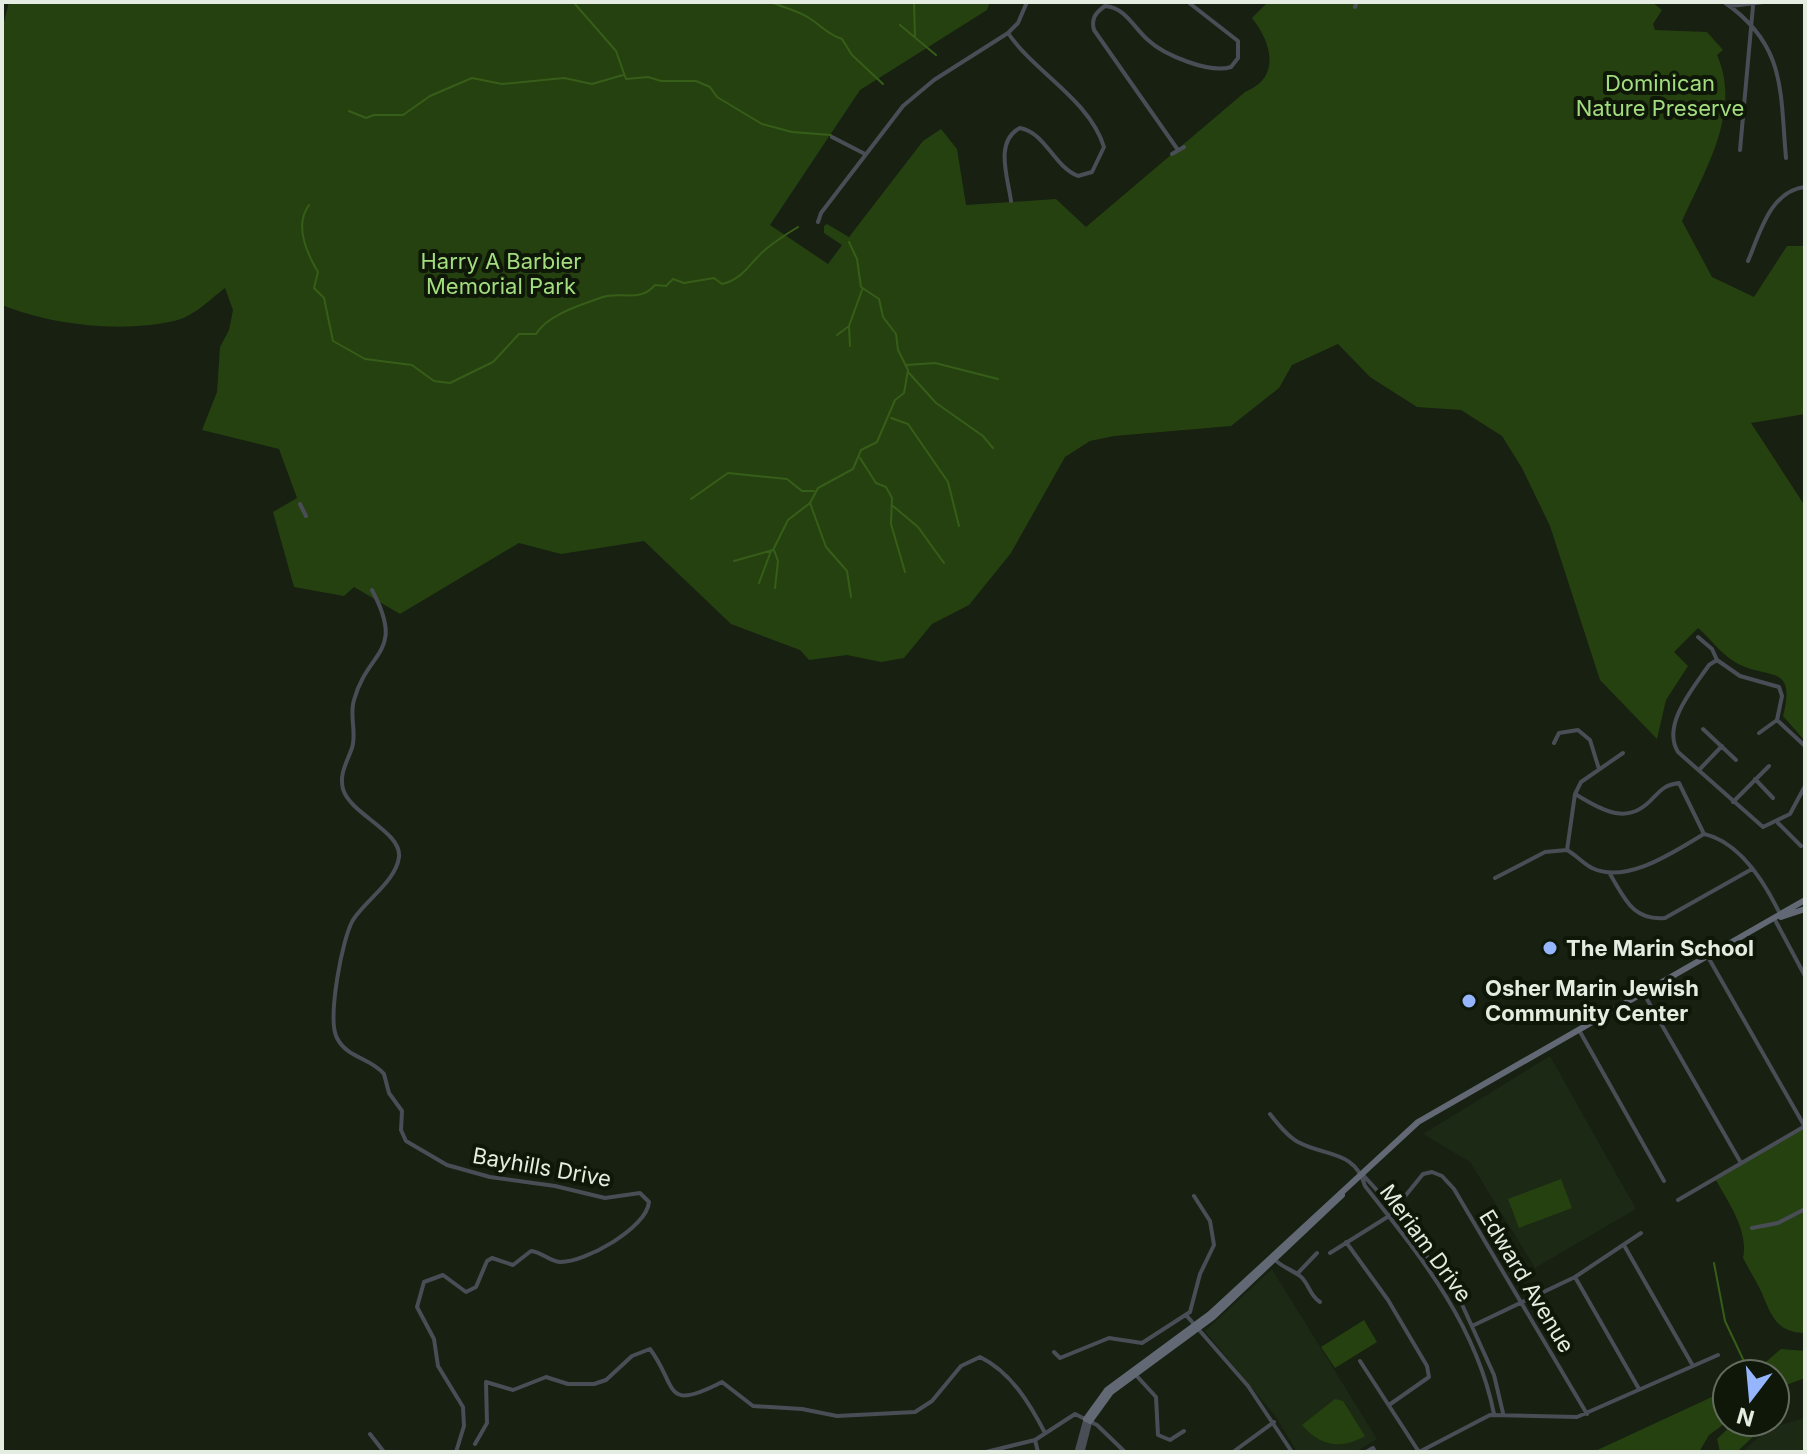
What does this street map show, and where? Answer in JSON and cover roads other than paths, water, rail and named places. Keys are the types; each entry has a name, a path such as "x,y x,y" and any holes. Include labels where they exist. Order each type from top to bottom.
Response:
{"main road":[{"path":"1088,1420 1107,1390 1196,1328 1418,1122 1805,900"},
{"path":"1778,918 1805,909"}],"street":[{"path":"818,222 821,213 893,116 918,92 1008,33 1018,23 1027,2"},
{"path":"1172,154 1181,148 1094,30 1092,22 1094,15 1105,6 1119,9 1159,49 1215,68 1231,67 1238,58 1238,41 1188,2"},
{"path":"1658,2 1670,2"},
{"path":"1724,2 1768,43 1778,73 1786,158"},
{"path":"1730,6 1753,6 1764,2"},
{"path":"1740,150 1753,6"},
{"path":"1008,33 1023,55 1081,109 1104,147 1092,172 1078,176 1066,170 1033,133 1020,128 1012,132 1005,149 1011,201"},
{"path":"832,137 865,154"},
{"path":"1748,261 1777,200 1793,188 1805,187"},
{"path":"300,504 306,516"},
{"name":"Bayhills Drive","path":"372,590 386,622 385,644 355,696 354,737 343,770 343,788 352,804 395,843 399,858 390,877 349,929 334,1012 337,1039 346,1051 384,1074 389,1093 402,1111 401,1130 406,1141 447,1165 490,1177 555,1186 605,1198 640,1193 649,1202 645,1214 628,1231 585,1258 559,1262 531,1251 513,1265 492,1258 487,1261 476,1287 466,1292 443,1275 424,1282 417,1307 434,1339 438,1366 463,1407 463,1431 456,1452"},
{"path":"1698,637 1712,649 1717,660 1740,676 1779,687 1782,696 1777,720 1759,733"},
{"path":"1717,660 1709,665 1680,709 1672,739 1678,752 1763,827 1778,823 1790,814 1805,788"},
{"path":"1777,720 1805,746"},
{"path":"1703,729 1736,760"},
{"path":"1554,743 1559,733 1578,730 1590,740 1599,769"},
{"path":"1699,770 1722,746"},
{"path":"1567,850 1575,794 1581,782 1623,753"},
{"path":"1733,802 1769,766"},
{"path":"1755,779 1773,798"},
{"path":"1575,794 1610,814 1630,815 1645,807 1666,785 1679,783 1704,834 1729,844 1752,869 1805,976"},
{"path":"1778,823 1801,846"},
{"path":"1495,878 1545,852 1567,850 1590,868 1609,873 1641,867 1704,834"},
{"path":"1609,873 1631,909 1650,919 1665,918 1752,869"},
{"path":"1678,1200 1805,1126 1708,957"},
{"path":"1644,994 1741,1163"},
{"path":"1579,1030 1664,1181"},
{"path":"1270,1114 1291,1137 1349,1160 1362,1175"},
{"name":"Edward Avenue","path":"1394,1209 1417,1180 1432,1172 1442,1176 1454,1189 1587,1414"},
{"name":"Meriam Drive","path":"1362,1175 1394,1209 1452,1288 1494,1375 1503,1414"},
{"name":"Meriam Drive","path":"1362,1175 1365,1186 1441,1287 1466,1329 1487,1377 1494,1414"},
{"path":"1054,1352 1060,1358 1070,1357 1111,1338 1142,1343 1186,1315 1214,1245 1210,1221 1194,1196"},
{"path":"1330,1253 1389,1216 1394,1209"},
{"path":"1752,1228 1778,1223 1805,1209"},
{"path":"1466,1329 1575,1277 1625,1247 1641,1233"},
{"path":"1346,1242 1388,1300 1427,1366 1429,1377 1389,1405"},
{"path":"1625,1247 1693,1366"},
{"path":"1297,1274 1317,1253"},
{"path":"1273,1258 1284,1270 1297,1274 1320,1302"},
{"path":"1575,1277 1639,1390"},
{"path":"1186,1315 1248,1386 1292,1452"},
{"path":"475,1444 487,1423 486,1382 513,1390 546,1377 568,1384 594,1384 606,1380 632,1356 650,1349 670,1389 680,1395 689,1396 722,1382 753,1406 802,1409 837,1416 915,1412 932,1401 961,1366 980,1357 1012,1382 1031,1405 1045,1433"},
{"path":"1360,1361 1419,1452 1494,1414 1564,1419 1587,1414 1718,1355"},
{"path":"1134,1373 1156,1397 1158,1435 1170,1440 1184,1431"},
{"path":"986,1452 1035,1440 1075,1414 1088,1420 1125,1452"},
{"path":"1079,1452 1088,1420"},
{"path":"1233,1452 1274,1422"},
{"path":"370,1434 384,1452"},
{"path":"1035,1440 1038,1452"},
{"path":"1366,1452 1373,1448 1375,1452"}],"waterway":[{"path":"771,2 804,15 842,39 852,55 883,84"},
{"path":"914,2 915,37"},
{"path":"575,4 616,51 626,79 648,77 661,81 696,81 710,87 717,97 762,124 792,132 831,135"},
{"path":"900,25 936,55"},
{"path":"349,111 366,118 403,115 430,96 472,78 502,84 564,78 592,84 623,75"},
{"path":"309,205 302,221 303,238 318,272 314,288 324,298 333,341 365,359 412,365 434,381 450,383 493,362 519,334 536,334 557,315 586,303 603,297 643,294 655,285 666,286 673,279 684,283 714,278 722,284 730,282 766,249 798,227"},
{"path":"734,561 773,550 788,520 810,503 818,488 853,469 861,450 877,442 895,400 904,393 908,370 898,350 896,334 883,317 879,299 861,287 857,259 849,242"},
{"path":"850,346 849,326 862,290"},
{"path":"837,335 849,326"},
{"path":"906,365 935,363 998,379"},
{"path":"909,373 936,403 983,436 993,448"},
{"path":"891,418 908,424 948,482 959,526"},
{"path":"860,458 876,483 886,487 892,498 891,524 905,572"},
{"path":"691,499 728,473 787,479 802,491 814,491"},
{"path":"810,503 826,547 847,571 851,597"},
{"path":"893,506 918,527 944,563"},
{"path":"774,550 778,561 775,588"},
{"path":"759,583 771,551"},
{"path":"1714,1263 1725,1321 1742,1358"}],"place":[{"name":"The Marin School","path":"1550,948"},
{"name":"Osher Marin Jewish Community Center","path":"1469,1001"}],"park label":[{"name":"Dominican Nature Preserve","path":"1660,96"},
{"name":"Harry A Barbier Memorial Park","path":"501,274"}]}
